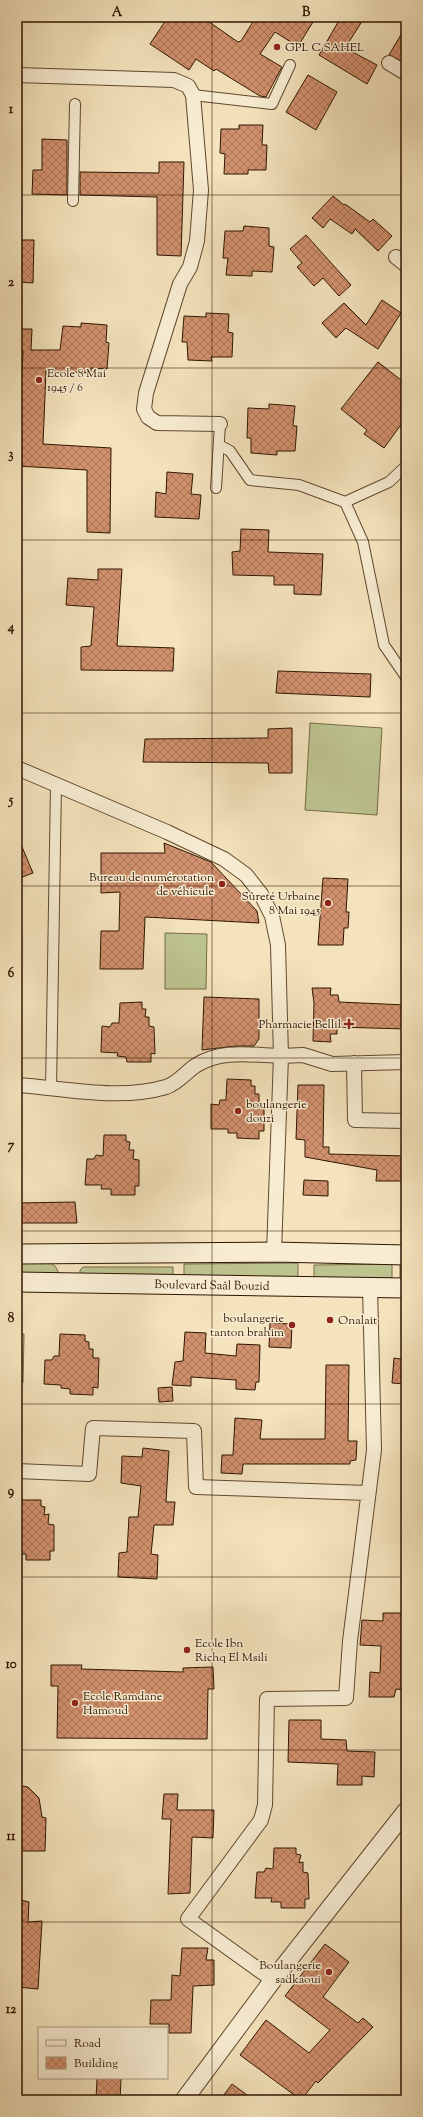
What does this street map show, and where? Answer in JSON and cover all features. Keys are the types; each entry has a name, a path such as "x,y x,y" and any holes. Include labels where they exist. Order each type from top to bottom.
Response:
{"main road":[{"path":"17,1254 274,1252 406,1255"},
{"path":"72,1253 73,1282"},
{"name":"Boulevard Saâl Bouzid","path":"17,1282 406,1288"}],"street":[{"path":"389,63 406,73"},
{"path":"193,95 272,104 290,65"},
{"path":"17,75 174,80 188,86 193,95 200,190 197,241 190,267 180,284 146,393 144,409 148,417 157,423 220,424 216,488"},
{"path":"73,202 75,104"},
{"path":"219,445 230,451 250,480 299,485 345,502 389,482 406,466"},
{"path":"345,502 363,542 384,646 406,677"},
{"path":"17,768 224,859 246,875 261,894 272,916 278,945 279,971 281,1056 274,1252"},
{"path":"51,1089 56,784"},
{"path":"17,1085 125,1094 166,1087 177,1082 194,1067 211,1057 227,1054 281,1056 303,1055 332,1064 354,1062 406,1062"},
{"path":"354,1062 355,1120 406,1121"},
{"path":"273,1980 188,1919 261,1820 264,1805 266,1699 346,1698 350,1641 367,1494 374,1450 370,1287"},
{"path":"17,1471 89,1474 93,1428 194,1432 196,1487 367,1494"},
{"path":"184,2100 273,1980 406,1811"}],"green space":[{"path":"310,723 382,728 377,815 305,810"},
{"path":"17,925 22,935 21,1074 17,1074"},
{"path":"165,933 207,934 206,989 165,989"},
{"path":"17,1263 51,1263 58,1271 56,1275 17,1277"},
{"path":"298,1263 298,1277 184,1278 184,1264"},
{"path":"392,1264 392,1278 314,1279 314,1265"},
{"path":"400,1265 406,1265 406,1278 400,1278"},
{"path":"83,1267 173,1267 173,1278 80,1277 80,1270"},
{"path":"17,1334 24,1334 23,1383 17,1383"}],"building":[{"path":"168,17 202,17 238,42 241,41 256,17 316,17 300,43 297,41 294,44 275,32 260,54 282,67 266,97 260,96 216,69 214,71 196,59 189,70 150,44"},
{"path":"341,17 352,17 361,23 345,48 377,65 367,84 319,55"},
{"path":"406,26 406,63 389,55"},
{"path":"308,75 337,92 316,130 286,112"},
{"path":"239,125 263,125 262,145 267,145 266,170 248,170 248,174 224,174 225,154 220,153 221,129 239,129"},
{"path":"42,139 67,140 67,195 32,194 33,170 42,170"},
{"path":"159,162 184,162 181,256 157,255 157,197 80,195 80,172 159,173"},
{"path":"333,196 370,222 373,219 392,236 378,251 355,229 352,234 330,219 323,228 312,218"},
{"path":"244,226 269,228 269,246 274,247 272,272 252,271 252,276 226,275 228,258 223,258 225,231 243,231"},
{"path":"306,235 351,285 339,296 323,278 314,286 297,267 302,263 290,249"},
{"path":"17,240 34,240 33,283 17,282"},
{"path":"382,300 401,313 378,349 346,328 336,338 322,323 344,303 366,325"},
{"path":"206,313 229,314 228,332 233,333 232,357 211,357 212,361 188,360 187,342 182,342 184,316 206,317"},
{"path":"81,323 107,325 106,342 109,343 107,369 91,368 91,373 46,371 43,444 111,448 110,533 87,532 87,470 17,466 23,351 17,351 17,329 32,329 31,350 60,350 63,326 81,327"},
{"path":"378,362 406,384 406,432 400,426 384,448 364,434 367,430 341,409"},
{"path":"269,404 295,406 293,426 297,426 295,451 277,451 277,455 251,453 251,438 247,438 248,408 269,409"},
{"path":"167,472 193,474 191,494 201,495 199,519 155,517 156,492 166,494"},
{"path":"241,529 269,530 268,552 323,554 321,595 294,594 294,585 274,585 274,576 233,575 232,552 240,551"},
{"path":"98,569 122,569 117,646 174,648 173,671 81,670 81,647 91,646 94,607 66,605 68,578 98,580"},
{"path":"278,671 371,674 370,697 276,693"},
{"path":"292,728 292,773 269,773 268,763 143,762 145,739 268,738 268,729"},
{"path":"17,835 33,873 17,879"},
{"path":"164,843 211,862 257,911 259,923 145,917 143,969 100,969 101,931 119,931 120,892 101,893 101,853 165,853"},
{"path":"323,878 348,879 346,912 349,912 348,928 344,928 343,945 318,945"},
{"path":"312,988 331,988 330,995 338,995 339,1002 406,1005 406,1029 337,1027 337,1034 330,1034 331,1042 313,1041 314,1003"},
{"path":"204,997 259,999 259,1039 254,1046 236,1046 202,1050"},
{"path":"142,1002 142,1009 146,1009 145,1017 149,1017 149,1026 154,1027 155,1054 151,1053 151,1062 127,1062 126,1057 117,1056 118,1053 101,1052 102,1026 110,1027 112,1023 119,1023 120,1003"},
{"name":"boulangerie douzi","path":"227,1079 251,1080 251,1086 255,1086 255,1094 259,1094 259,1104 264,1104 264,1131 259,1131 259,1139 237,1138 237,1133 228,1133 228,1129 211,1129 211,1104 219,1105 220,1100 226,1100"},
{"path":"298,1085 324,1085 323,1147 329,1147 329,1154 406,1156 406,1181 376,1181 377,1170 305,1157 305,1140 296,1139"},
{"path":"104,1135 126,1135 126,1141 130,1142 129,1150 134,1150 133,1159 139,1160 139,1186 135,1186 135,1195 111,1195 111,1189 101,1189 102,1185 85,1185 87,1159 94,1159 96,1155 103,1156"},
{"path":"304,1180 328,1181 328,1196 303,1195"},
{"path":"75,1202 77,1223 17,1223 17,1203"},
{"path":"270,1323 292,1324 291,1348 269,1347"},
{"path":"185,1332 206,1333 205,1353 236,1356 237,1344 260,1345 259,1382 256,1382 255,1390 236,1389 236,1380 191,1377 191,1386 172,1385 175,1362 183,1361"},
{"path":"60,1334 85,1335 85,1341 89,1342 89,1349 93,1349 93,1358 99,1358 98,1388 93,1387 93,1395 70,1394 70,1389 61,1388 61,1385 44,1384 45,1360 52,1360 54,1356 59,1356"},
{"path":"394,1358 406,1360 406,1384 392,1383"},
{"path":"326,1365 349,1365 348,1441 357,1441 356,1460 350,1461 350,1464 243,1464 242,1474 221,1473 222,1455 233,1455 235,1418 262,1420 260,1439 325,1439"},
{"path":"172,1387 173,1401 159,1402 158,1388"},
{"path":"143,1448 169,1451 166,1502 175,1502 173,1525 154,1525 151,1554 158,1555 157,1579 118,1577 119,1553 127,1552 129,1517 138,1517 141,1486 121,1483 122,1456 142,1457"},
{"path":"19,1500 41,1500 41,1506 45,1507 44,1515 49,1514 48,1524 54,1525 54,1551 50,1551 50,1560 26,1560 26,1554 17,1554"},
{"path":"383,1613 406,1613 406,1690 396,1689 394,1697 369,1697 370,1672 380,1673 381,1646 360,1645 362,1620 383,1621"},
{"path":"51,1665 82,1665 81,1669 183,1672 183,1668 213,1667 214,1689 208,1689 207,1739 57,1738 58,1686 51,1686"},
{"path":"289,1720 321,1720 321,1739 346,1740 347,1751 375,1752 374,1777 362,1776 362,1785 337,1785 338,1764 288,1762"},
{"path":"17,1785 28,1787 39,1798 42,1817 46,1818 45,1851 17,1851"},
{"path":"164,1794 178,1794 177,1810 214,1810 213,1838 192,1837 190,1893 168,1894 171,1819 162,1819"},
{"path":"274,1848 296,1848 296,1854 301,1855 299,1863 303,1862 303,1872 308,1873 309,1899 305,1899 305,1908 281,1908 281,1902 271,1902 272,1898 255,1898 257,1872 264,1872 266,1868 273,1869"},
{"path":"17,1899 29,1902 28,1922 42,1921 38,1989 17,1987"},
{"path":"325,1944 349,1962 323,1997 358,2023 363,2018 373,2027 318,2083 316,2081 301,2100 240,2055 266,2020 309,2053 330,2030 285,1996"},
{"path":"182,1948 208,1948 206,1960 214,1960 214,1985 193,1986 191,2033 169,2033 169,2024 150,2024 151,2000 171,2000 172,1975 180,1976"},
{"path":"97,2079 121,2079 120,2100 96,2100"},
{"path":"232,2084 254,2100 220,2100"}],"place":[{"name":"GPL C SAHEL","path":"277,47"},
{"name":"Ecole 8 Mai 1945 / 6","path":"39,380"},
{"name":"Bureau de numérotation de véhicule","path":"222,884"},
{"name":"Sûreté Urbaine 8 Mai 1945","path":"328,903"},
{"name":"Pharmacie Bellil","path":"349,1024"},
{"name":"boulangerie douzi","path":"238,1111"},
{"name":"Onalait","path":"330,1320"},
{"name":"boulangerie tanton brahim","path":"292,1325"},
{"name":"Ecole Ibn Richq El Msili","path":"187,1650"},
{"name":"Ecole Ramdane Hamoud","path":"75,1703"},
{"name":"Boulangerie sadkaoui","path":"329,1972"}]}
